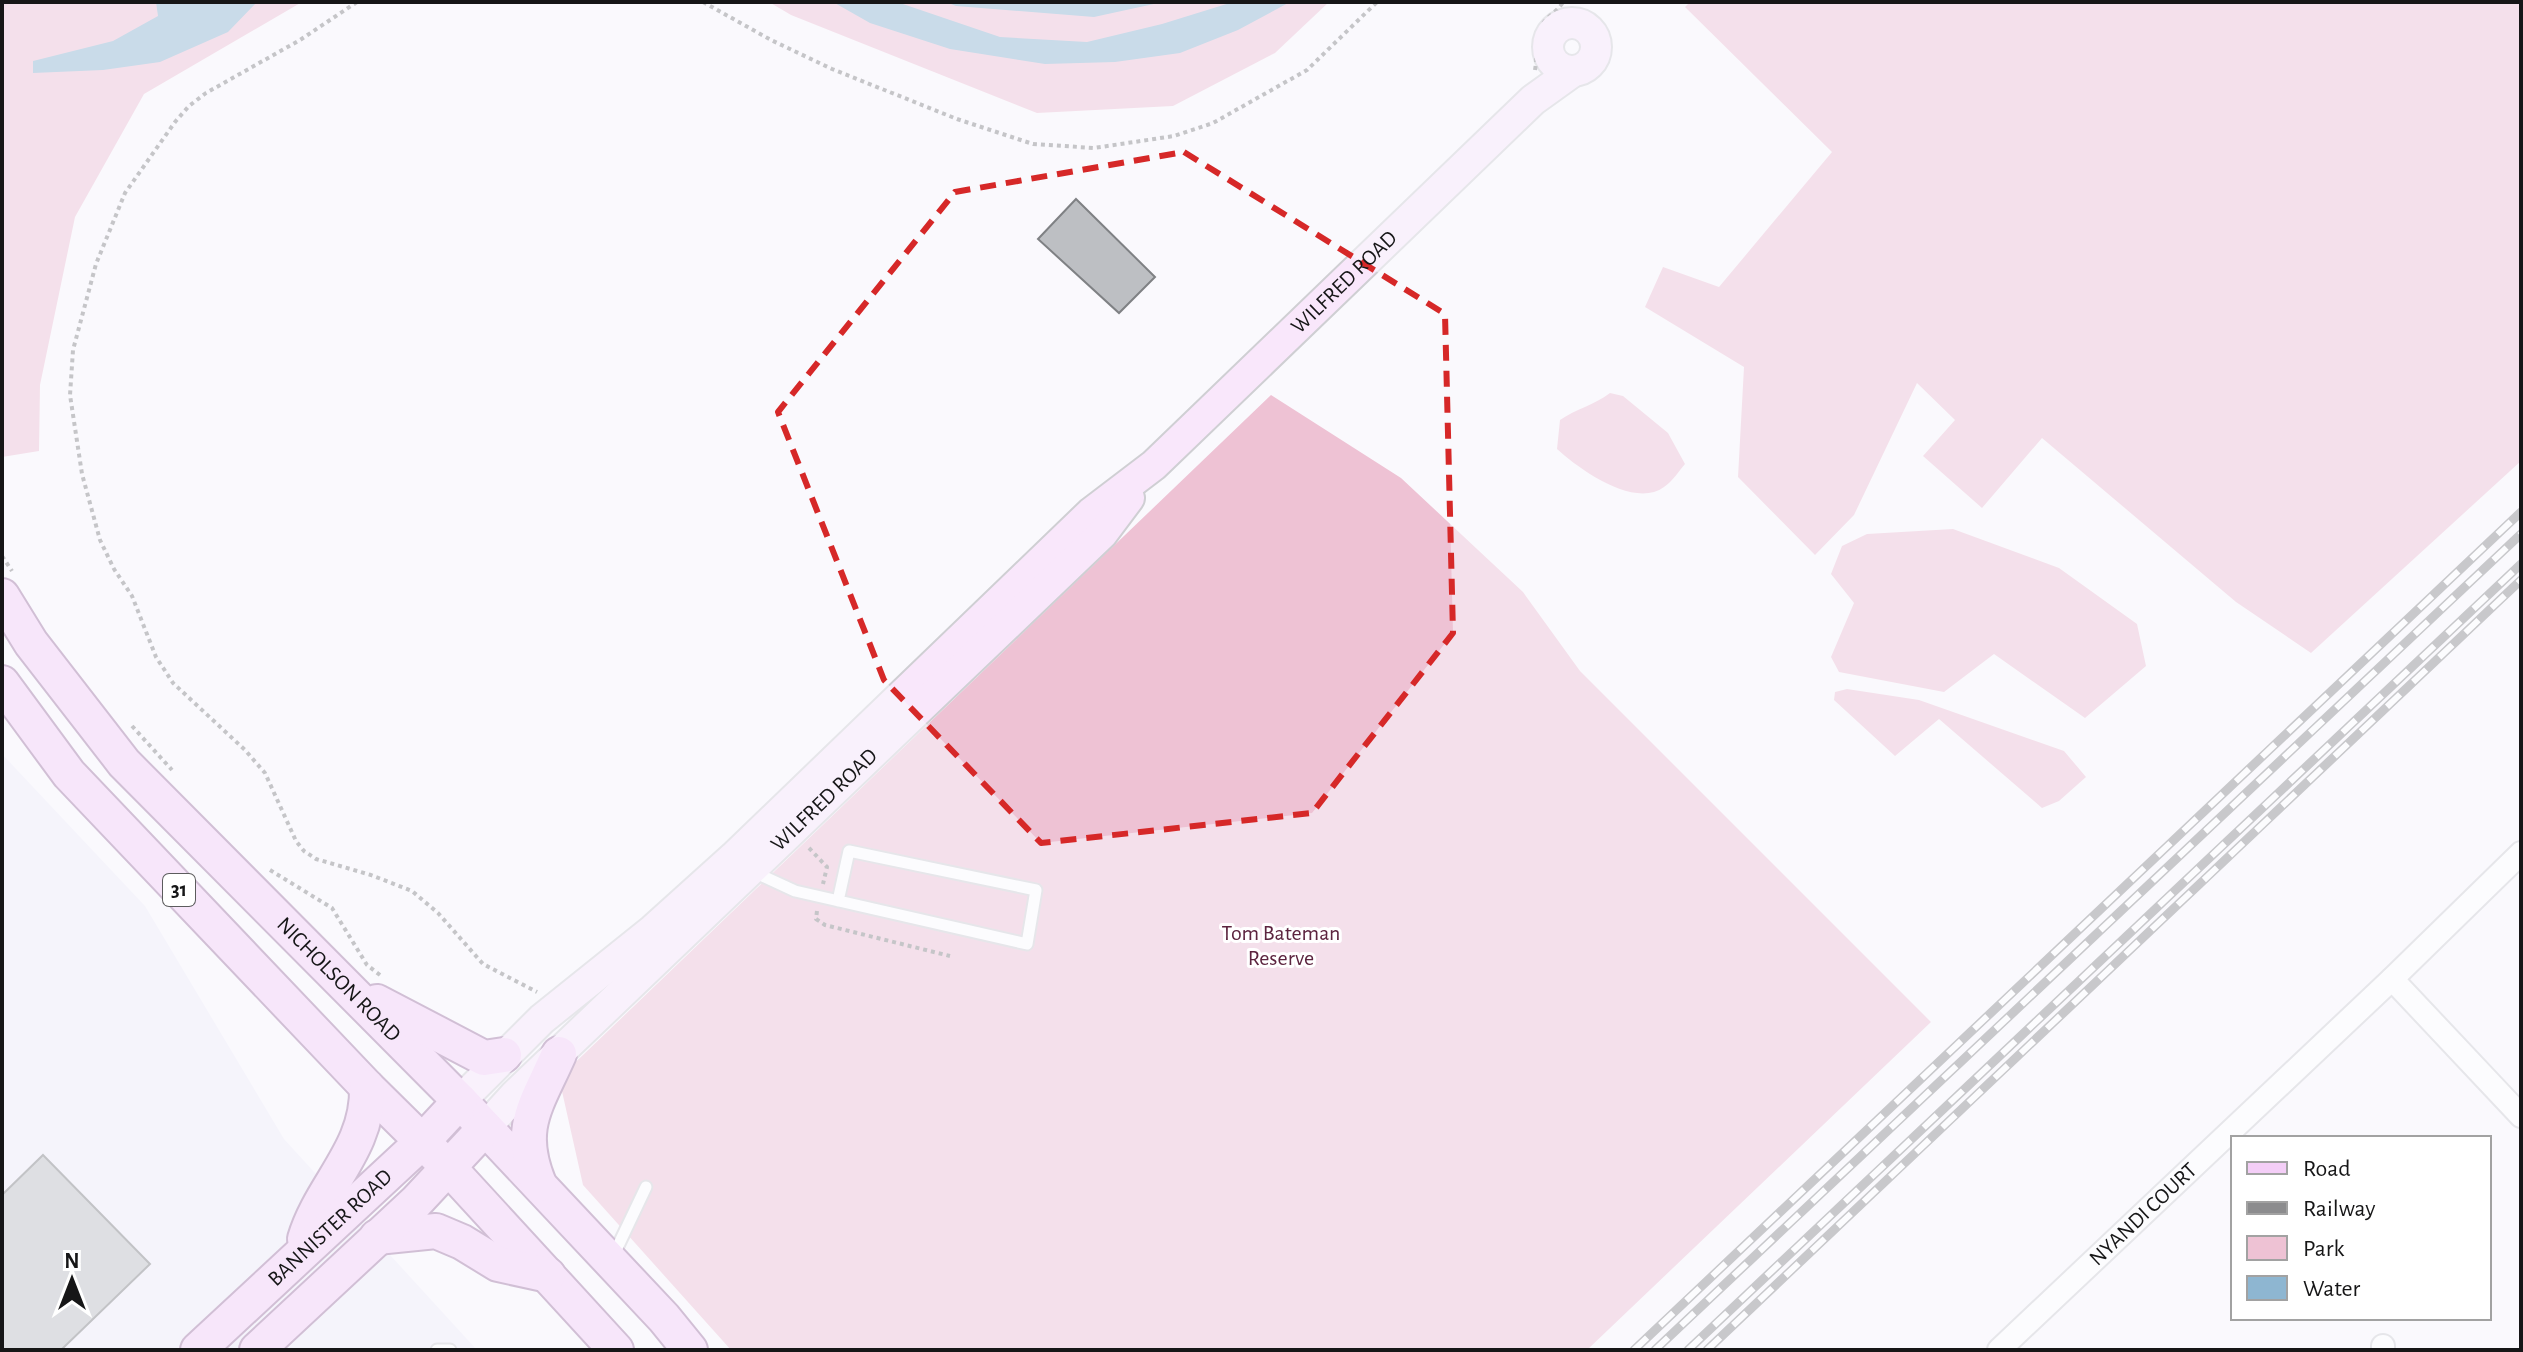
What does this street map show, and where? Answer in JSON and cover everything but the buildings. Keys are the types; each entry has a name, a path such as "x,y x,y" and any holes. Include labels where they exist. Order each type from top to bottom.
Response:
{"main road":[{"path":"1579,14 1594,38 1595,55 1587,67 1561,66 1547,52 1549,37 1554,30 1579,14"},
{"name":"WILFRED ROAD","path":"485,1128 742,863 1091,513 1154,465 1533,100 1561,66"},
{"name":"NICHOLSON ROAD","path":"9,586 31,643 124,763 460,1101 664,1318 690,1350"},
{"name":"31","path":"2,683 69,774 367,1087 449,1168 616,1350"},
{"name":"WILFRED ROAD","path":"460,1101 542,1019 742,863"},
{"path":"345,984 484,1058 504,1055"},
{"path":"541,1188 529,1159 527,1143 530,1120 559,1054"},
{"path":"301,1252 311,1218 353,1152 368,1101 367,1087"},
{"name":"BANNISTER ROAD","path":"198,1350 422,1142 460,1101"},
{"name":"BANNISTER ROAD","path":"257,1350 449,1168 485,1128"},
{"path":"377,1237 436,1231 462,1242 498,1264 548,1275"}],"street":[{"name":"NYANDI COURT","path":"1999,1350 2521,853"},
{"path":"2392,979 2521,1116"}],"lane":[{"path":"742,863 795,891 838,901 1027,944 1036,890 849,851 838,901"},
{"path":"615,1268 617,1248 646,1187"},
{"path":"437,1350 450,1350"}],"path":[{"path":"357,2 189,106 125,193 96,264 73,350 70,395 82,474 100,540 132,596 156,657 173,683 236,740 265,773 296,841 304,851 316,859 412,891 438,913 483,964 523,983 547,1002"},
{"path":"703,2 832,69 957,119 1033,144 1094,148 1174,136 1213,123 1307,70 1377,2"},
{"path":"2,556 9,586"},
{"path":"128,721 178,777"},
{"path":"800,837 817,860 827,867 823,887"},
{"path":"261,861 271,871 332,908 367,965 390,983"},
{"path":"818,909 816,919 825,925 950,956"}],"highlighted area":[{"path":"1184,152 1445,314 1453,633 1312,813 1041,843 884,680 778,412 955,192"}],"shaded area":[{"path":"2,754 145,906 284,1139 477,1350 2,1350"}],"green space":[{"path":"2,2 302,2 144,94 75,217 40,385 39,451 2,457"},
{"path":"769,2 1329,2 1275,53 1173,106 1037,113 791,15"},
{"path":"1690,2 2521,2 2521,461 2311,653 2236,602 2042,438 1982,508 1923,456 1955,420 1917,383 1854,515 1815,555 1738,477 1744,367 1645,307 1663,267 1719,287 1832,152 1685,7"},
{"path":"1610,393 1623,396 1668,433 1685,464 1664,487 1652,493 1623,490 1608,484 1557,449 1560,420"},
{"name":"Tom Bateman Reserve","path":"1271,395 1401,478 1523,592 1580,671 1931,1022 1587,1350 731,1350 583,1185 559,1078"},
{"path":"1953,529 2059,568 2137,624 2146,666 2085,718 1994,654 1944,692 1839,672 1831,657 1854,603 1831,574 1842,546 1867,534"},
{"path":"1847,689 1919,700 2064,751 2086,777 2059,801 2042,808 1939,719 1895,756 1834,700 1835,692"}],"water":[{"path":"156,2 257,2 228,32 160,62 103,70 33,73 33,61 113,41 158,16"},
{"path":"833,2 897,2 1000,37 1087,42 1162,24 1233,2 1290,2 1238,30 1180,53 1115,62 1045,64 950,49 870,23"},
{"path":"946,2 1163,2 1094,17 956,6"}],"railway":[{"path":"1634,1350 2521,512"},
{"path":"1655,1350 2521,534"},
{"path":"1688,1350 2521,564"},
{"path":"1707,1350 2521,580"}]}
